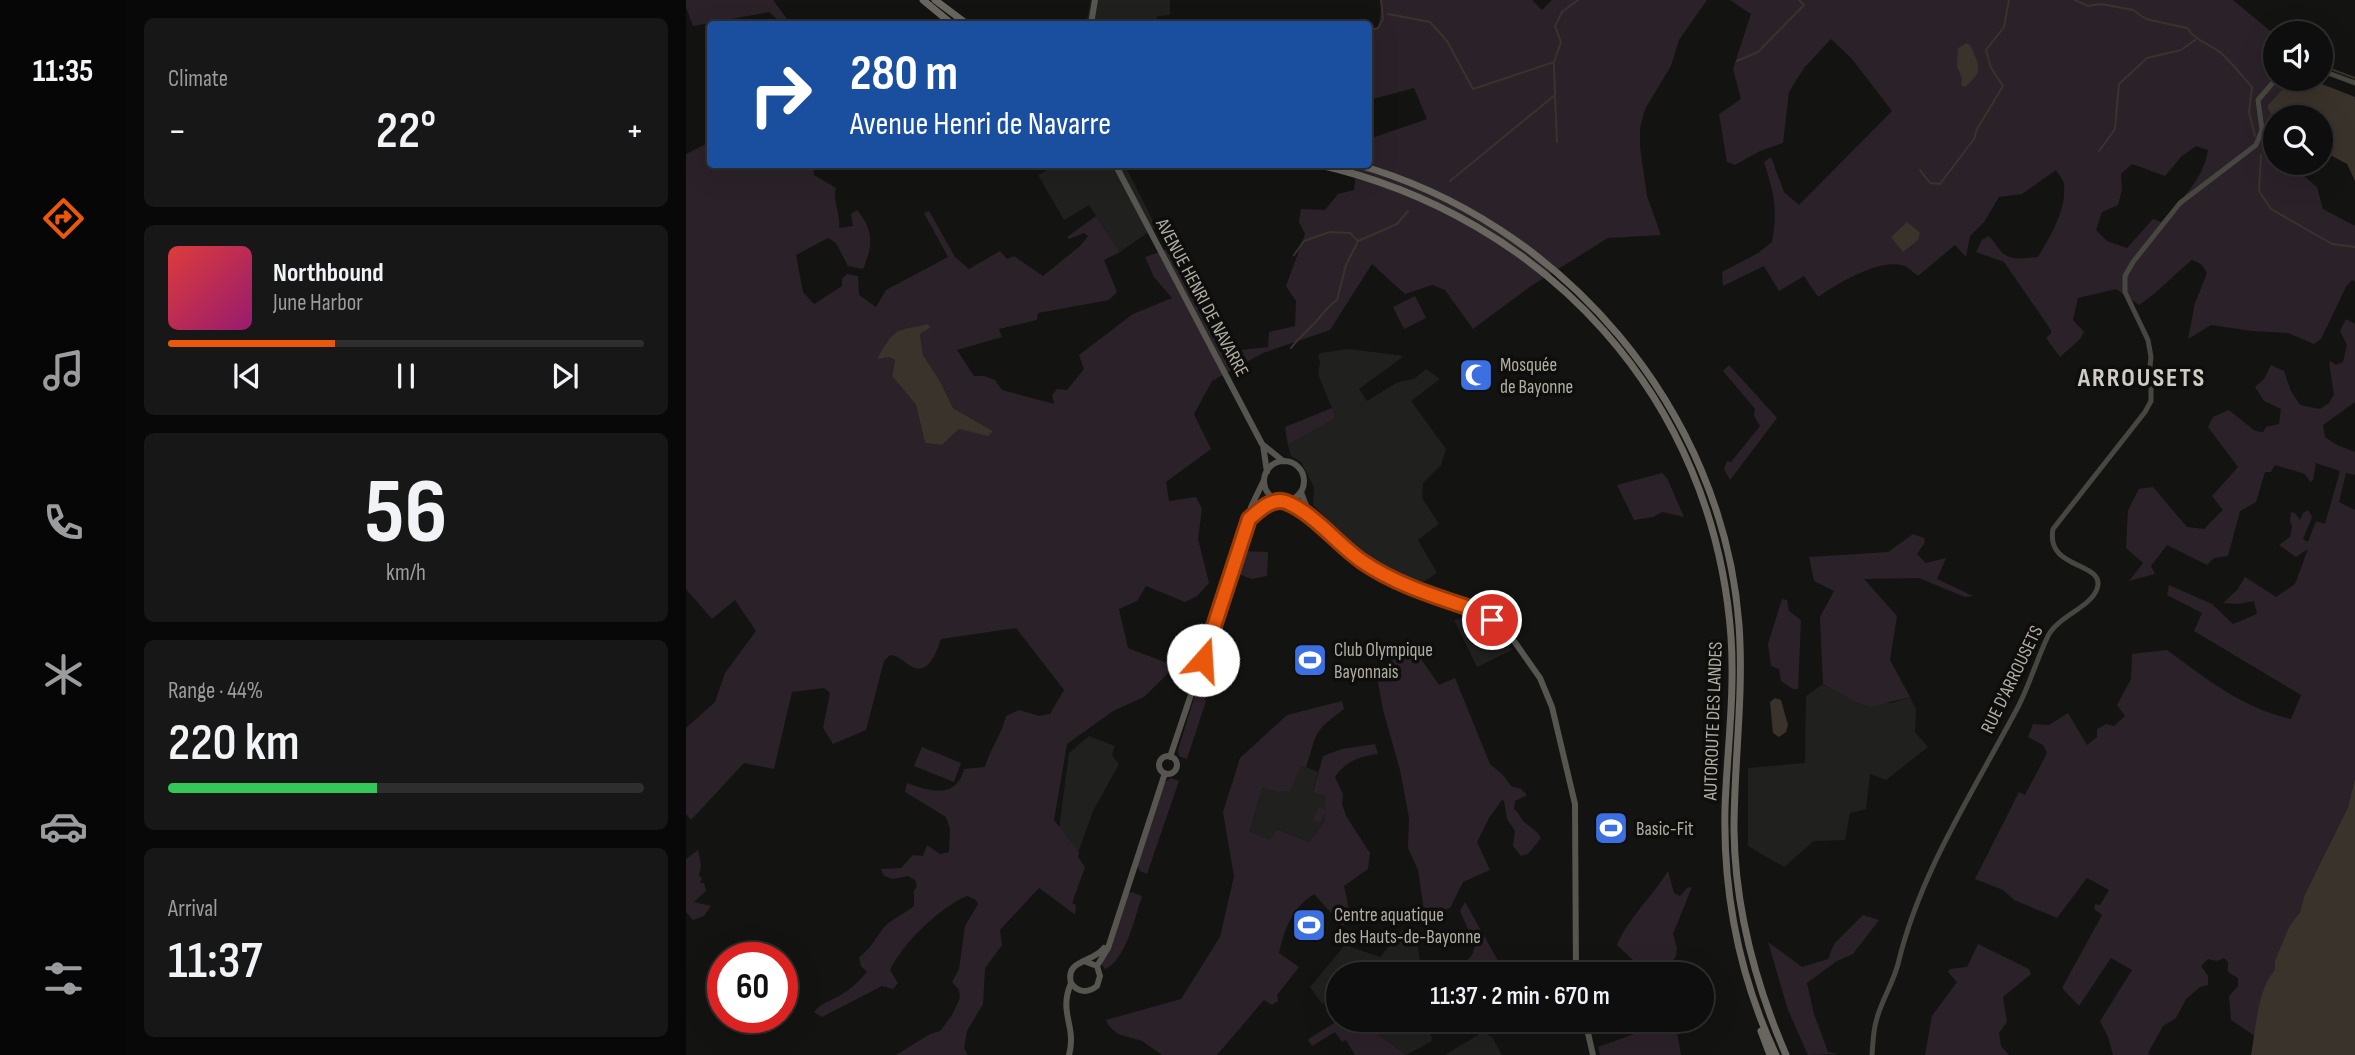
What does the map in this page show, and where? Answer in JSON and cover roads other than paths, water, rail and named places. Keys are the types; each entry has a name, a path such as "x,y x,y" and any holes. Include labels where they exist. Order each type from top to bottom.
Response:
{"highway":[{"path":"923,0 948,21"},
{"path":"935,0 963,21"},
{"name":"AUTOROUTE DES LANDES","path":"1332,168 1364,176 1418,196 1464,218 1520,254 1566,291 1612,340 1647,386 1672,430 1708,514 1725,587 1732,662 1725,802 1727,870 1737,936 1759,1017 1776,1055"},
{"name":"AUTOROUTE DES LANDES","path":"1367,168 1413,184 1455,203 1506,233 1555,270 1586,299 1632,351 1668,403 1691,447 1725,540 1739,623 1741,680 1734,830 1740,904 1757,979 1786,1055"},
{"path":"1759,1017 1759,1027 1770,1055"}],"main road":[{"path":"1092,21 1095,0"},
{"path":"2333,75 2355,83"},
{"name":"RUE D'ARROUSETS","path":"1872,1055 1875,1025 1881,1005 1950,831 2021,701 2049,635 2057,624 2090,599 2098,589 2097,579 2092,572 2064,559 2056,552 2052,542 2053,529 2151,401 2151,385 2144,381 2149,376 2151,357 2148,340 2125,292 2125,276 2180,203 2256,145 2262,130 2258,100 2266,91"},
{"name":"AVENUE HENRI DE NAVARRE","path":"1117,168 1262,444 1266,472"},
{"name":"AVENUE HENRI DE NAVARRE","path":"1262,444 1283,461"},
{"path":"1170,757 1251,507 1271,466 1283,461 1295,464 1304,480 1297,497 1263,507 1249,519"},
{"path":"1264,480 1266,490 1315,522 1385,576 1482,612 1514,641 1540,678 1552,707 1575,804 1576,962"},
{"path":"1301,492 1315,522"},
{"path":"1162,757 1170,757 1175,758 1177,763 1171,774 1159,770 1162,757"},
{"path":"1066,1003 1079,991 1089,991 1097,986 1100,976 1097,966 1108,948 1165,773"},
{"path":"1069,1055 1072,1033 1066,1015 1066,1003 1071,983 1070,975 1073,967 1101,952 1112,930"},
{"path":"1084,961 1097,966"},
{"path":"1071,983 1079,991"},
{"path":"1588,1032 1593,1055"}],"waterway":[{"path":"1372,30 1378,28 1383,19 1381,0"},
{"path":"1388,14 1430,22 1447,41 1473,89 1554,62 1561,42 1555,26 1562,12 1578,0"},
{"path":"1737,61 1758,52 1804,5 1799,0"},
{"path":"1920,170 1930,183 1940,184 1974,139 1977,129 2003,86 1991,68 1986,50 2004,27 2009,0"},
{"path":"2075,0 2088,6 2101,4 2133,10 2146,19 2187,28 2217,50 2252,87 2249,112 2255,136"},
{"path":"2099,151 2115,129 2119,84 2147,58 2181,50 2195,40"},
{"path":"1450,181 1555,95 1554,64"},
{"path":"2333,70 2355,78"},
{"path":"1555,97 1557,142"},
{"path":"2261,155 2259,191 2271,209 2332,244 2355,247"},
{"path":"1291,348 1337,300 1346,265 1358,241 1397,224 1408,211"},
{"path":"1294,255 1304,241 1330,232 1350,233 1358,241"}],"place":[{"name":"Mosquée de Bayonne","path":"1476,375"},
{"name":"Club Olympique Bayonnais","path":"1310,660"},
{"name":"Basic-Fit","path":"1611,828"},
{"name":"Centre aquatique des Hauts-de-Bayonne","path":"1309,925"}],"district":[{"name":"ARROUSETS","path":"2142,377"}]}
